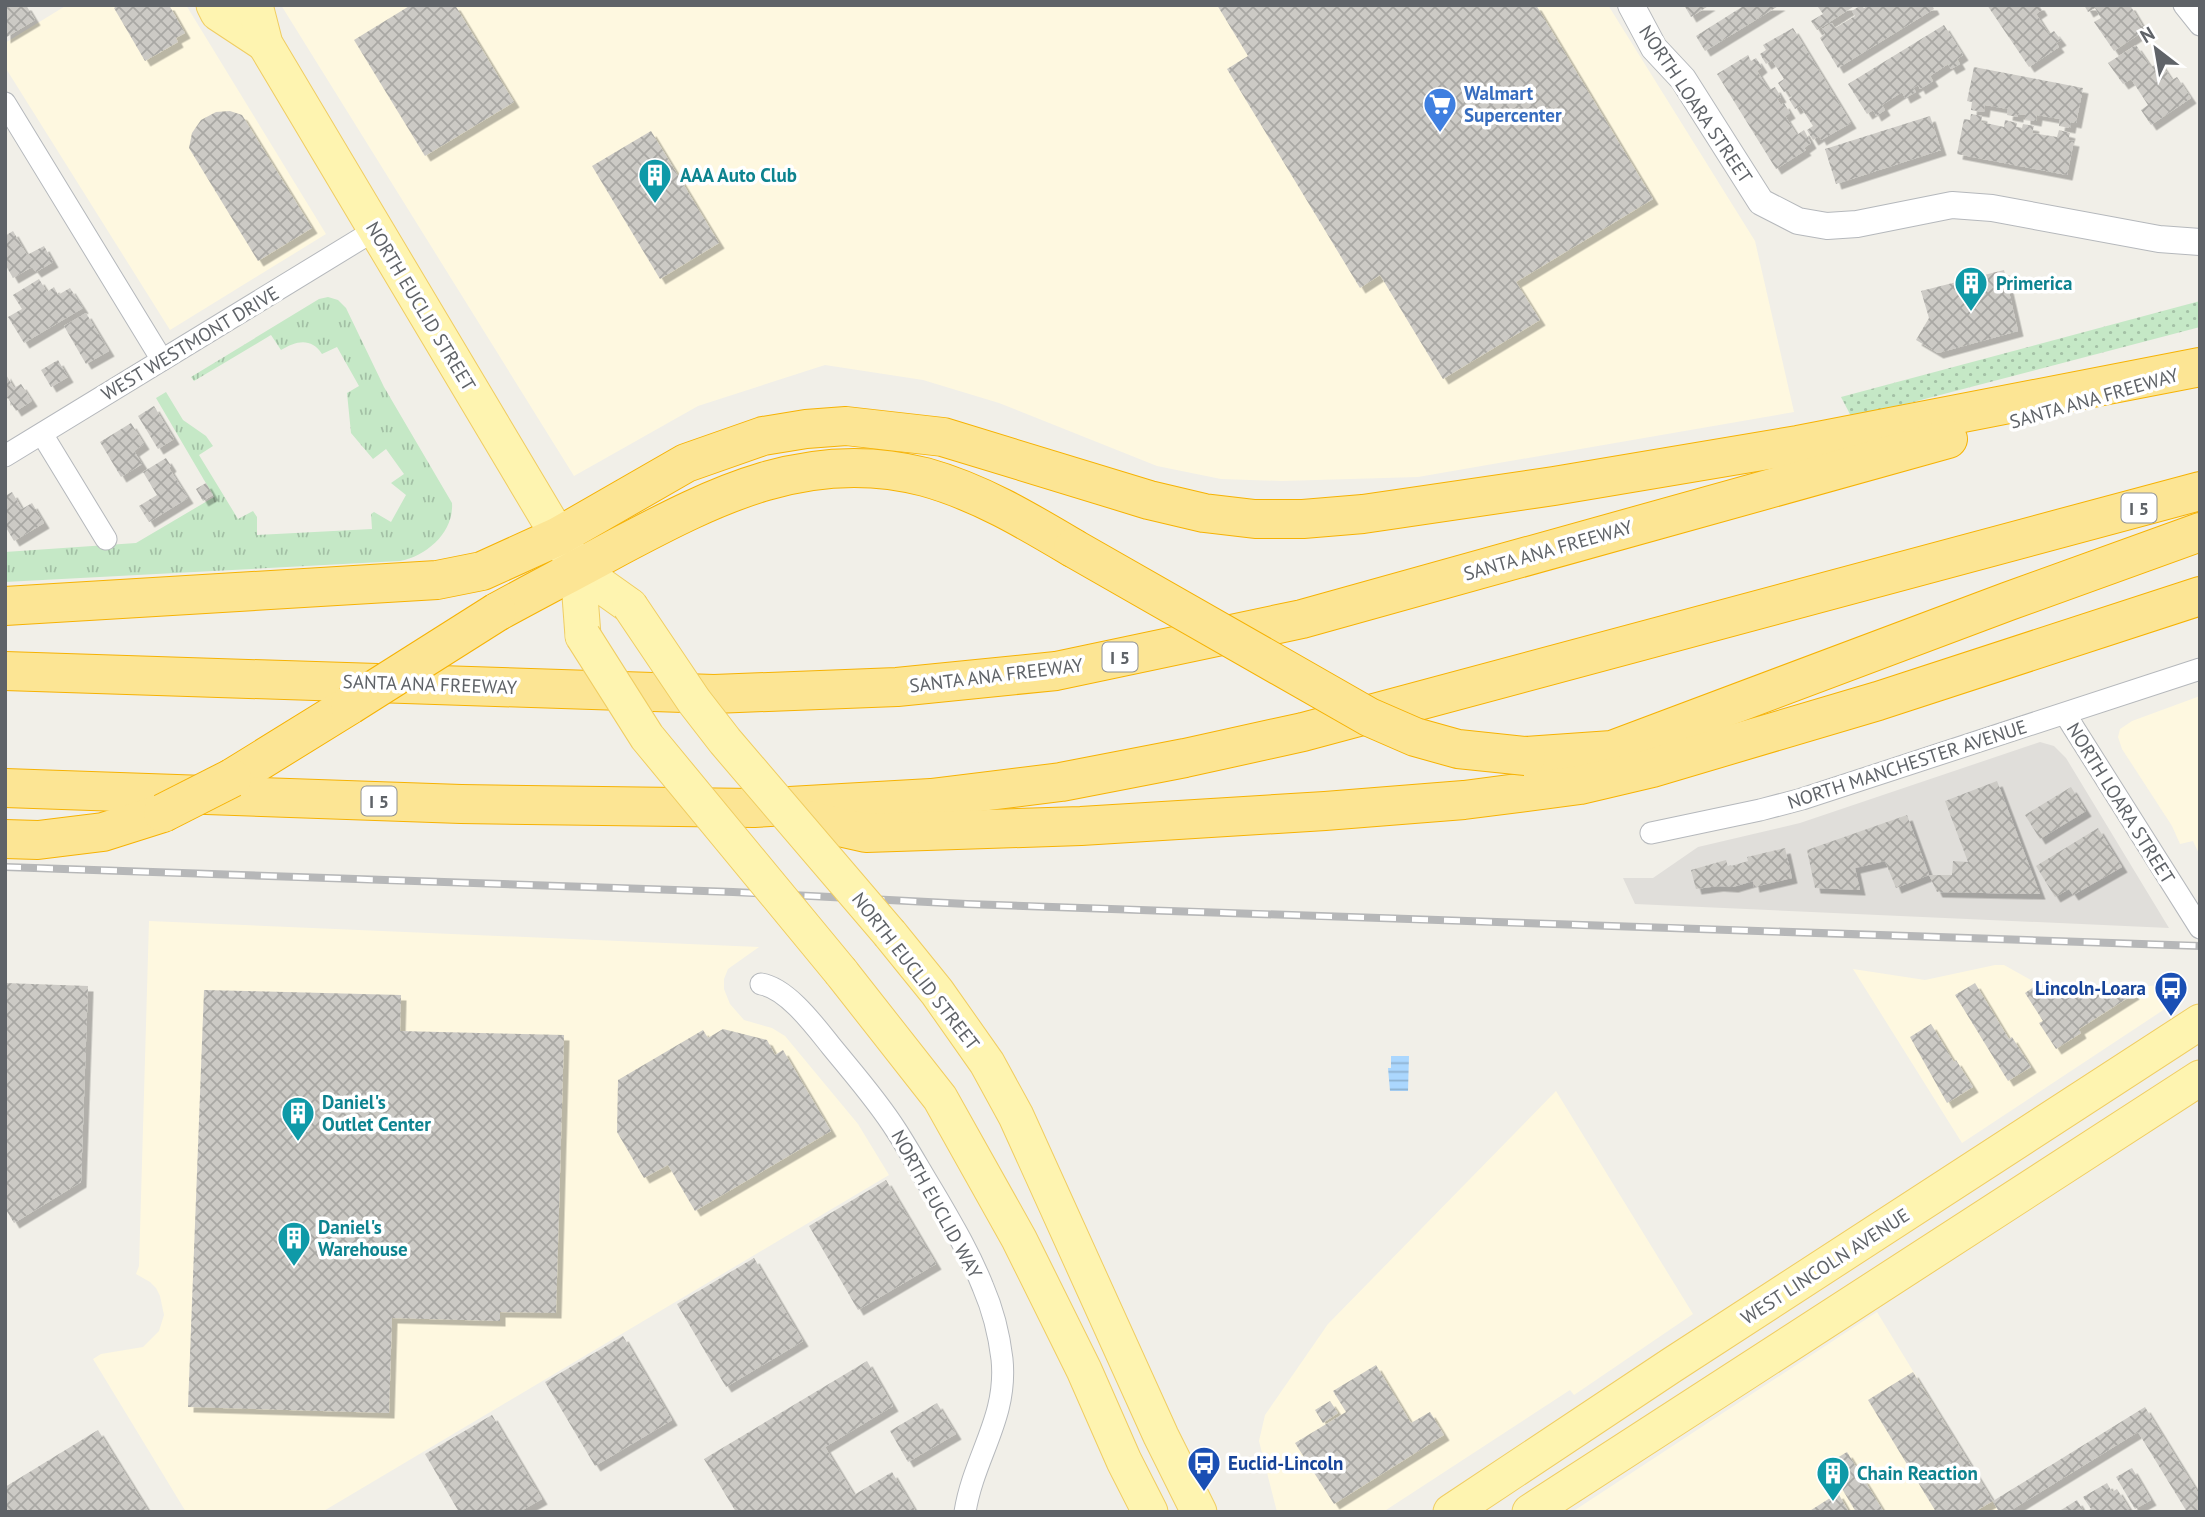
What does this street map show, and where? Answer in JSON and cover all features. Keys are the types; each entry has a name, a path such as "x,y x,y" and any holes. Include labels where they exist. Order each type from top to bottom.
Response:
{"highway":[{"path":"5,606 436,580 482,571 559,536 686,463 763,436 806,429 846,426 943,437 1149,500 1255,519 1303,519 1363,514 1540,488 1758,452 2200,368"},
{"name":"SANTA ANA FREEWAY","path":"5,671 714,694 897,687 1056,671 1302,619 2200,368"},
{"path":"5,839 38,840 103,832 163,813 232,778 497,612 578,569 714,498 765,480 817,469 876,470 923,477 963,490 1008,509 1369,717 1415,737 1458,749 1526,756 1612,750 2200,532"},
{"name":"I 5","path":"5,788 461,804 754,808 931,798 1022,786 1073,779 1238,747 1330,725 2200,491"},
{"path":"754,808 866,833 1081,826 1325,811 1464,800 1580,785 1652,768 1878,701 2200,596"}],"main road":[{"name":"NORTH EUCLID STREET","path":"214,5 218,13 265,44"},
{"name":"NORTH EUCLID STREET","path":"255,5 265,44 578,569 630,606 694,701 725,741 890,934 937,992 987,1063 1016,1116 1161,1436 1199,1512"},
{"name":"NORTH EUCLID STREET","path":"578,569 583,636 647,737 940,1098 1019,1239 1150,1512"},
{"name":"WEST LINCOLN AVENUE","path":"1451,1512 1672,1364 2200,1022"},
{"path":"1530,1512 2200,1079"}],"street":[{"name":"NORTH LOARA STREET","path":"1630,5 1654,48 1683,79 1762,202 1798,221 1827,226 1857,223 1952,205 1992,208 2159,239 2200,242"},
{"path":"2184,5 2200,25"},
{"path":"5,103 162,360"},
{"name":"WEST WESTMONT DRIVE","path":"5,456 375,230"},
{"path":"42,434 106,539"},
{"name":"NORTH MANCHESTER AVENUE","path":"1651,833 1802,799 2200,669"},
{"name":"NORTH LOARA STREET","path":"2065,714 2200,928"},
{"name":"NORTH EUCLID WAY","path":"761,984 770,986 805,1015 874,1098 896,1129 943,1208 984,1287 1000,1348 1001,1400 991,1433 973,1475 965,1512"}],"shaded area":[{"path":"67,5 186,5 326,234 170,330 5,67 5,43"},
{"path":"281,5 1608,5 1755,241 1794,412 1418,477 1282,481 1221,479 1157,466 999,403 923,380 825,365 698,406 574,476"},
{"path":"2200,696 2200,856 2193,841 2180,844 2172,826 2122,749 2118,737 2120,729 2132,721"},
{"path":"2040,742 2054,746 2066,758 2169,928 1635,904 1623,878 1653,878 1698,847 1800,823"},
{"path":"149,921 759,947 728,969 724,989 730,1004 744,1020 772,1028 785,1036 858,1124 889,1175 322,1512 186,1512 93,1359 101,1354 143,1347 159,1331 164,1315 156,1288 136,1274 139,1266"},
{"path":"2004,965 2038,984 2130,988 2178,983 2186,995 1962,1143 1853,969 1925,980"},
{"path":"1556,1091 1693,1314 1574,1395 1570,1390 1383,1512 1277,1512 1259,1441 1265,1415 1328,1324"},
{"path":"1877,1312 1999,1512 1572,1512"}],"green space":[{"path":"328,297 338,300 346,308 384,387 452,503 449,524 437,541 420,554 400,561 5,582 5,552 136,543 214,497 156,398 166,392 183,420 206,436 213,446 199,455 238,519 253,511 257,517 257,535 372,529 371,514 374,512 391,522 406,495 391,483 404,474 386,449 373,459 351,433 347,393 359,386 337,347 322,354 313,345 303,342 281,350 271,335 194,381 191,377 319,299"},
{"path":"2200,301 2200,327 1852,418 1841,397"}],"water":[{"path":"1391,1056 1409,1056 1408,1091 1390,1091 1388,1068 1391,1068"}],"building":[{"path":"5,5 26,5 35,20 5,38"},
{"path":"118,5 169,5 185,33 176,38 178,42 145,61 114,8"},
{"path":"411,5 455,5 514,102 425,156 354,40"},
{"name":"Walmart Supercenter","path":"1217,5 1536,5 1653,199 1516,282 1540,320 1443,379 1380,275 1360,288 1227,69 1248,56"},
{"path":"1684,5 1710,5 1691,17"},
{"path":"1745,5 1780,5 1705,51 1696,36"},
{"path":"1856,5 1817,30 1811,21 1823,14 1818,7"},
{"path":"1861,5 1864,8 1869,5 1932,5 1934,9 1838,68 1820,38 1825,34 1822,29 1832,23 1835,28 1855,16 1852,11"},
{"path":"1987,5 2039,5 2042,10 2036,14 2049,34 2054,31 2061,40 2056,43 2059,47 2029,67"},
{"path":"2084,5 2130,5 2145,30 2114,51 2094,22 2101,18 2095,8 2088,12"},
{"path":"1944,25 1963,55 1957,59 1960,64 1951,69 1948,64 1930,76 1933,81 1920,89 1918,85 1913,88 1916,92 1905,98 1902,92 1882,105 1885,110 1876,116 1873,110 1867,114 1848,84"},
{"path":"1793,28 1851,123 1821,140 1819,136 1813,140 1807,130 1813,126 1800,106 1795,109 1789,99 1792,97 1788,90 1784,92 1778,83 1784,79 1772,60 1766,64 1760,54 1766,50 1763,45"},
{"path":"2136,45 2151,67 2160,62 2172,80 2177,77 2191,98 2151,125 2141,110 2148,105 2131,79 2123,84 2108,63"},
{"path":"1748,55 1751,61 1756,58 1762,67 1757,71 1769,90 1775,87 1781,97 1777,99 1781,105 1784,103 1790,113 1785,116 1797,135 1804,130 1811,143 1804,148 1806,150 1776,169 1717,74"},
{"path":"1974,67 2083,88 2076,123 2071,122 2070,128 2059,126 2060,119 2037,115 2036,121 2025,119 2025,115 2007,115 2008,109 1985,105 1984,112 1971,110 1972,102 1967,101"},
{"path":"230,111 242,115 312,228 258,261 189,148 192,133 201,120 216,112"},
{"path":"1971,114 1982,116 1981,122 2004,127 2005,120 2017,123 2016,127 2022,128 2023,124 2034,126 2032,133 2057,137 2059,130 2070,133 2068,140 2074,141 2067,175 1957,154 1964,119 1970,120"},
{"path":"1930,116 1941,150 1836,184 1825,149"},
{"name":"AAA Auto Club","path":"651,131 719,243 660,279 592,166"},
{"path":"13,231 27,255 44,246 53,262 36,272 32,267 13,278 5,264 5,236"},
{"name":"Primerica","path":"2004,270 2018,331 1938,353 1916,340 1929,318 1921,291"},
{"path":"39,279 47,292 54,287 58,295 70,288 83,308 24,343 8,317 22,309 13,295"},
{"path":"86,313 109,351 86,364 64,326"},
{"path":"58,360 68,377 51,387 41,370"},
{"path":"5,373 14,388 21,384 32,401 16,411 8,398 5,400"},
{"path":"154,406 174,439 158,449 138,416"},
{"path":"131,423 144,444 134,451 142,464 121,477 100,442"},
{"path":"166,458 171,466 169,468 188,498 149,522 139,506 157,495 143,472"},
{"path":"206,483 213,495 203,501 196,489"},
{"path":"12,492 22,509 32,503 44,523 14,541 5,526 5,496"},
{"path":"1997,781 2040,894 1937,892 1929,875 1952,875 1953,861 1968,862 1945,801"},
{"path":"2071,787 2086,811 2040,839 2025,815"},
{"path":"1907,815 1929,875 1896,888 1885,861 1855,868 1860,890 1815,888 1807,850"},
{"path":"2098,828 2122,867 2073,895 2069,889 2055,897 2036,866"},
{"path":"1785,848 1792,878 1754,887 1753,881 1733,887 1696,889 1691,870 1726,860 1728,867 1748,861 1747,857"},
{"path":"5,983 88,986 81,1182 14,1223 5,1208"},
{"path":"1975,983 2009,1039 2012,1037 2031,1067 2008,1081 1955,995"},
{"path":"2038,984 2131,988 2134,994 2079,1029 2081,1033 2056,1049 2039,1023 2043,1021 2025,993"},
{"path":"204,990 401,995 400,1031 564,1035 556,1313 500,1312 500,1321 392,1318 389,1413 188,1407"},
{"path":"1931,1024 1973,1087 1947,1103 1910,1037"},
{"path":"723,1029 767,1040 775,1055 783,1050 831,1131 695,1211 668,1165 644,1178 617,1132 618,1080 703,1030 708,1038"},
{"path":"886,1180 936,1264 858,1310 809,1226"},
{"path":"754,1258 803,1341 726,1387 677,1304"},
{"path":"623,1336 672,1420 595,1466 545,1382"},
{"path":"867,1361 893,1406 825,1447 854,1495 892,1472 916,1512 736,1512 704,1459"},
{"path":"1376,1365 1411,1423 1430,1412 1444,1435 1334,1504 1295,1443 1346,1412 1333,1391"},
{"path":"1913,1372 1993,1501 1974,1512 1936,1512 1868,1400"},
{"path":"1330,1401 1338,1413 1323,1423 1315,1410"},
{"path":"937,1403 956,1434 908,1462 890,1431"},
{"path":"2145,1407 2200,1496 2200,1512 2187,1512 2138,1432 2008,1512 1999,1512 1993,1501"},
{"path":"492,1415 542,1499 519,1512 459,1512 425,1454"},
{"path":"98,1430 149,1512 5,1512 5,1487"},
{"path":"1847,1452 1884,1512 1856,1512 1827,1464"},
{"path":"2132,1468 2151,1500 2135,1509 2116,1477"},
{"path":"2107,1483 2112,1492 2117,1489 2130,1510 2086,1512 2091,1509 2083,1497"},
{"name":"Chain Reaction","path":"1838,1493 1849,1512 1808,1512"},
{"path":"2077,1500 2084,1512 2058,1512"}],"railway":[{"path":"5,867 733,892 967,904 2200,946"}],"place":[{"name":"Walmart Supercenter","path":"1440,134"},
{"name":"AAA Auto Club","path":"655,205"},
{"name":"Primerica","path":"1971,313"},
{"name":"Lincoln-Loara","path":"2171,1018"},
{"name":"Daniel's Outlet Center","path":"298,1143"},
{"name":"Daniel's Warehouse","path":"294,1268"},
{"name":"Euclid-Lincoln","path":"1204,1493"},
{"name":"Chain Reaction","path":"1833,1503"}]}
